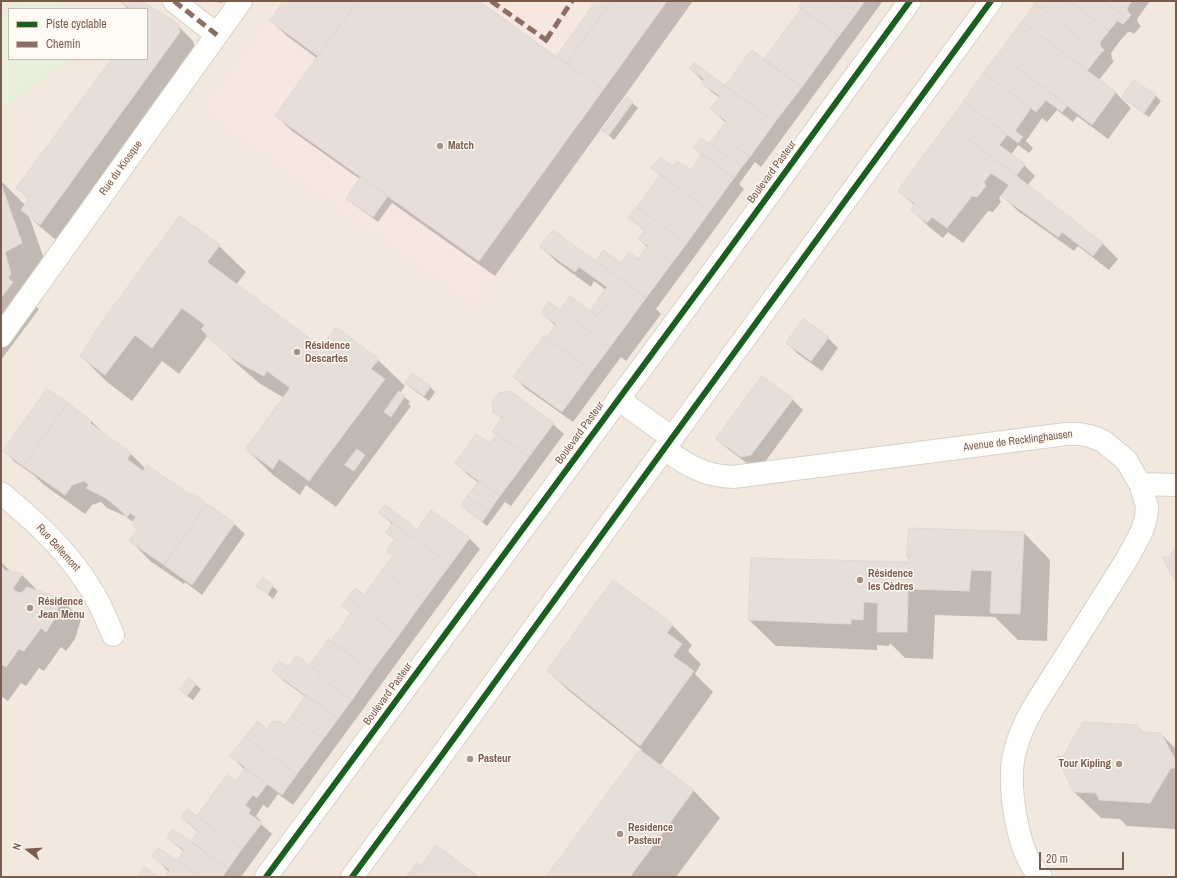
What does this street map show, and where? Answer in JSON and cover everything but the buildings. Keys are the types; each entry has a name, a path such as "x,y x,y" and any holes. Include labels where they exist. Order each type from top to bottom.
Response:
{"main road":[{"path":"174,1 217,35"},
{"name":"Rue du Kiosque","path":"1,336 241,1"},
{"name":"Boulevard Pasteur","path":"266,877 910,1"},
{"path":"352,877 991,1"},
{"name":"Avenue de Recklinghausen","path":"618,399 694,468 719,477 733,477 1066,434 1090,436 1103,441 1126,460 1140,484 1146,506 1146,518 1142,531 1127,559 1033,708 1024,725 1017,744 1012,776 1016,819 1029,860 1036,872 1041,877"},
{"path":"1140,484 1176,485"},
{"name":"Rue Bellemont","path":"1,493 38,525 69,557 93,592 113,635"}],"shaded area":[{"path":"1,1 1176,1 1176,877 1,877"},
{"path":"278,1 695,1 472,307 198,111"}],"green space":[{"path":"19,1 61,1 66,8 9,8"},
{"path":"8,9 8,60 70,60 1,109 1,14"}],"marked path":[{"path":"174,1 217,35"},
{"path":"491,1 546,40 542,45"},
{"path":"546,40 572,1"}],"cycle path":[{"path":"266,877 722,259 910,1"},
{"path":"352,877 991,1"}],"place":[{"name":"Match","path":"440,146"},
{"name":"Résidence Descartes","path":"297,352"},
{"name":"Résidence les Cèdres","path":"860,580"},
{"name":"Résidence Jean Menu","path":"30,608"},
{"name":"Pasteur","path":"470,759"},
{"name":"Tour Kipling","path":"1119,764"},
{"name":"Residence Pasteur","path":"620,834"}]}
